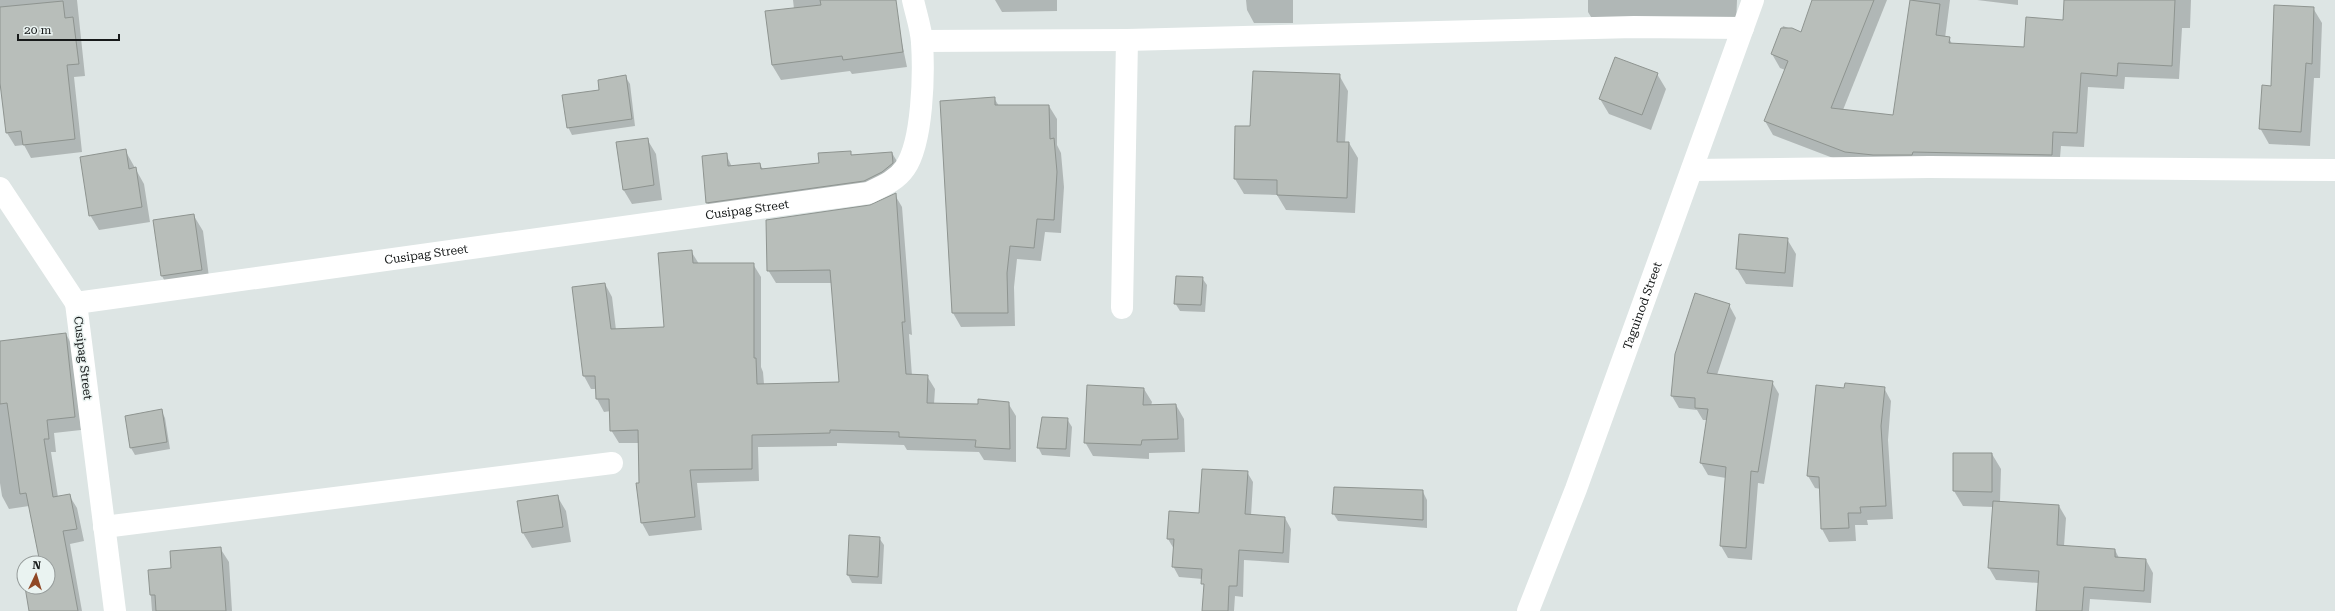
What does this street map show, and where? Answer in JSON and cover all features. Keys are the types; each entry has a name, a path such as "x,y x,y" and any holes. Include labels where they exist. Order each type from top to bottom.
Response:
{"street":[{"name":"Cusipag Street","path":"115,611 76,303 868,193 891,183 906,167 916,138 922,93 922,41 913,0"},
{"name":"Taguinod Street","path":"1528,611 1576,489 1753,0"},
{"path":"922,41 1127,40 1634,28 1742,28"},
{"path":"1122,308 1127,40"},
{"path":"1692,170 1929,166 2335,170"},
{"path":"0,188 76,303"},
{"path":"104,527 612,463"}],"building":[{"path":"820,0 896,0 903,52 843,60 842,56 772,65 765,11 821,5"},
{"path":"1812,0 1874,0 1831,108 1893,115 1910,0 1940,4 1936,35 1950,37 1949,43 2024,47 2026,17 2063,20 2064,0 2175,0 2172,66 2118,63 2117,76 2081,73 2077,133 2053,132 2052,155 1913,152 1912,155 1873,155 1845,152 1764,121 1788,61 1771,54 1781,28 1792,28 1801,32"},
{"path":"63,1 65,18 73,17 79,64 67,65 75,139 23,145 21,131 6,133 0,83 0,7"},
{"path":"2274,5 2314,7 2312,64 2306,63 2301,132 2259,129 2262,85 2271,86"},
{"path":"1615,57 1658,73 1642,115 1599,99"},
{"path":"1253,71 1340,74 1337,142 1349,142 1347,198 1277,195 1277,180 1234,179 1235,126 1250,126"},
{"path":"626,75 632,119 567,128 562,95 599,90 598,80"},
{"path":"995,97 995,105 1049,105 1050,139 1054,138 1057,172 1054,220 1037,219 1034,248 1010,246 1007,273 1008,313 952,313 940,101"},
{"path":"648,138 654,185 623,190 616,142"},
{"path":"126,149 129,169 136,167 142,207 89,216 80,157"},
{"path":"851,151 851,155 892,152 893,163 882,172 864,181 706,203 702,156 727,153 728,166 760,163 761,169 819,163 818,153"},
{"path":"896,193 905,322 902,322 906,374 928,375 927,403 978,404 978,399 1009,402 1010,449 975,447 976,440 899,437 899,432 830,430 830,433 752,435 752,469 690,470 695,517 641,523 636,483 639,483 638,430 610,431 609,399 596,399 595,376 583,376 572,287 605,283 611,329 664,327 658,253 692,250 693,263 754,263 754,358 756,358 757,384 839,382 830,270 767,271 766,220 870,205"},
{"path":"194,214 202,270 161,276 153,220"},
{"path":"1739,234 1788,238 1785,273 1736,269"},
{"path":"1176,276 1203,277 1201,305 1174,304"},
{"path":"1695,293 1730,304 1707,373 1773,381 1758,472 1751,471 1746,548 1720,546 1726,467 1700,463 1708,409 1695,408 1695,398 1671,396 1675,354"},
{"path":"66,333 75,417 47,420 49,439 44,439 53,497 70,494 77,529 63,531 78,611 29,611 26,595 56,595 56,555 38,555 26,493 20,494 7,403 0,404 0,341"},
{"path":"1845,383 1885,387 1881,426 1886,506 1860,507 1861,513 1848,513 1849,528 1821,529 1819,477 1807,476 1816,385 1844,388"},
{"path":"1087,385 1144,388 1143,405 1176,404 1178,439 1142,440 1141,445 1084,443"},
{"path":"162,409 167,442 130,448 125,416"},
{"path":"1042,417 1068,418 1066,449 1037,448"},
{"path":"1953,453 1992,453 1992,492 1953,491"},
{"path":"1202,469 1248,471 1245,514 1285,517 1283,553 1239,550 1237,586 1229,586 1228,611 1202,611 1204,584 1201,584 1202,569 1172,567 1174,539 1167,539 1169,511 1199,513"},
{"path":"1334,487 1423,490 1423,520 1332,514"},
{"path":"558,495 563,527 522,533 517,501"},
{"path":"1993,501 2059,505 2057,545 2115,549 2115,557 2146,559 2144,591 2084,587 2082,611 2036,611 2039,571 1988,568"},
{"path":"849,535 880,537 878,577 847,575"},
{"path":"221,547 226,611 156,611 155,595 150,595 148,570 171,568 170,551"}]}
